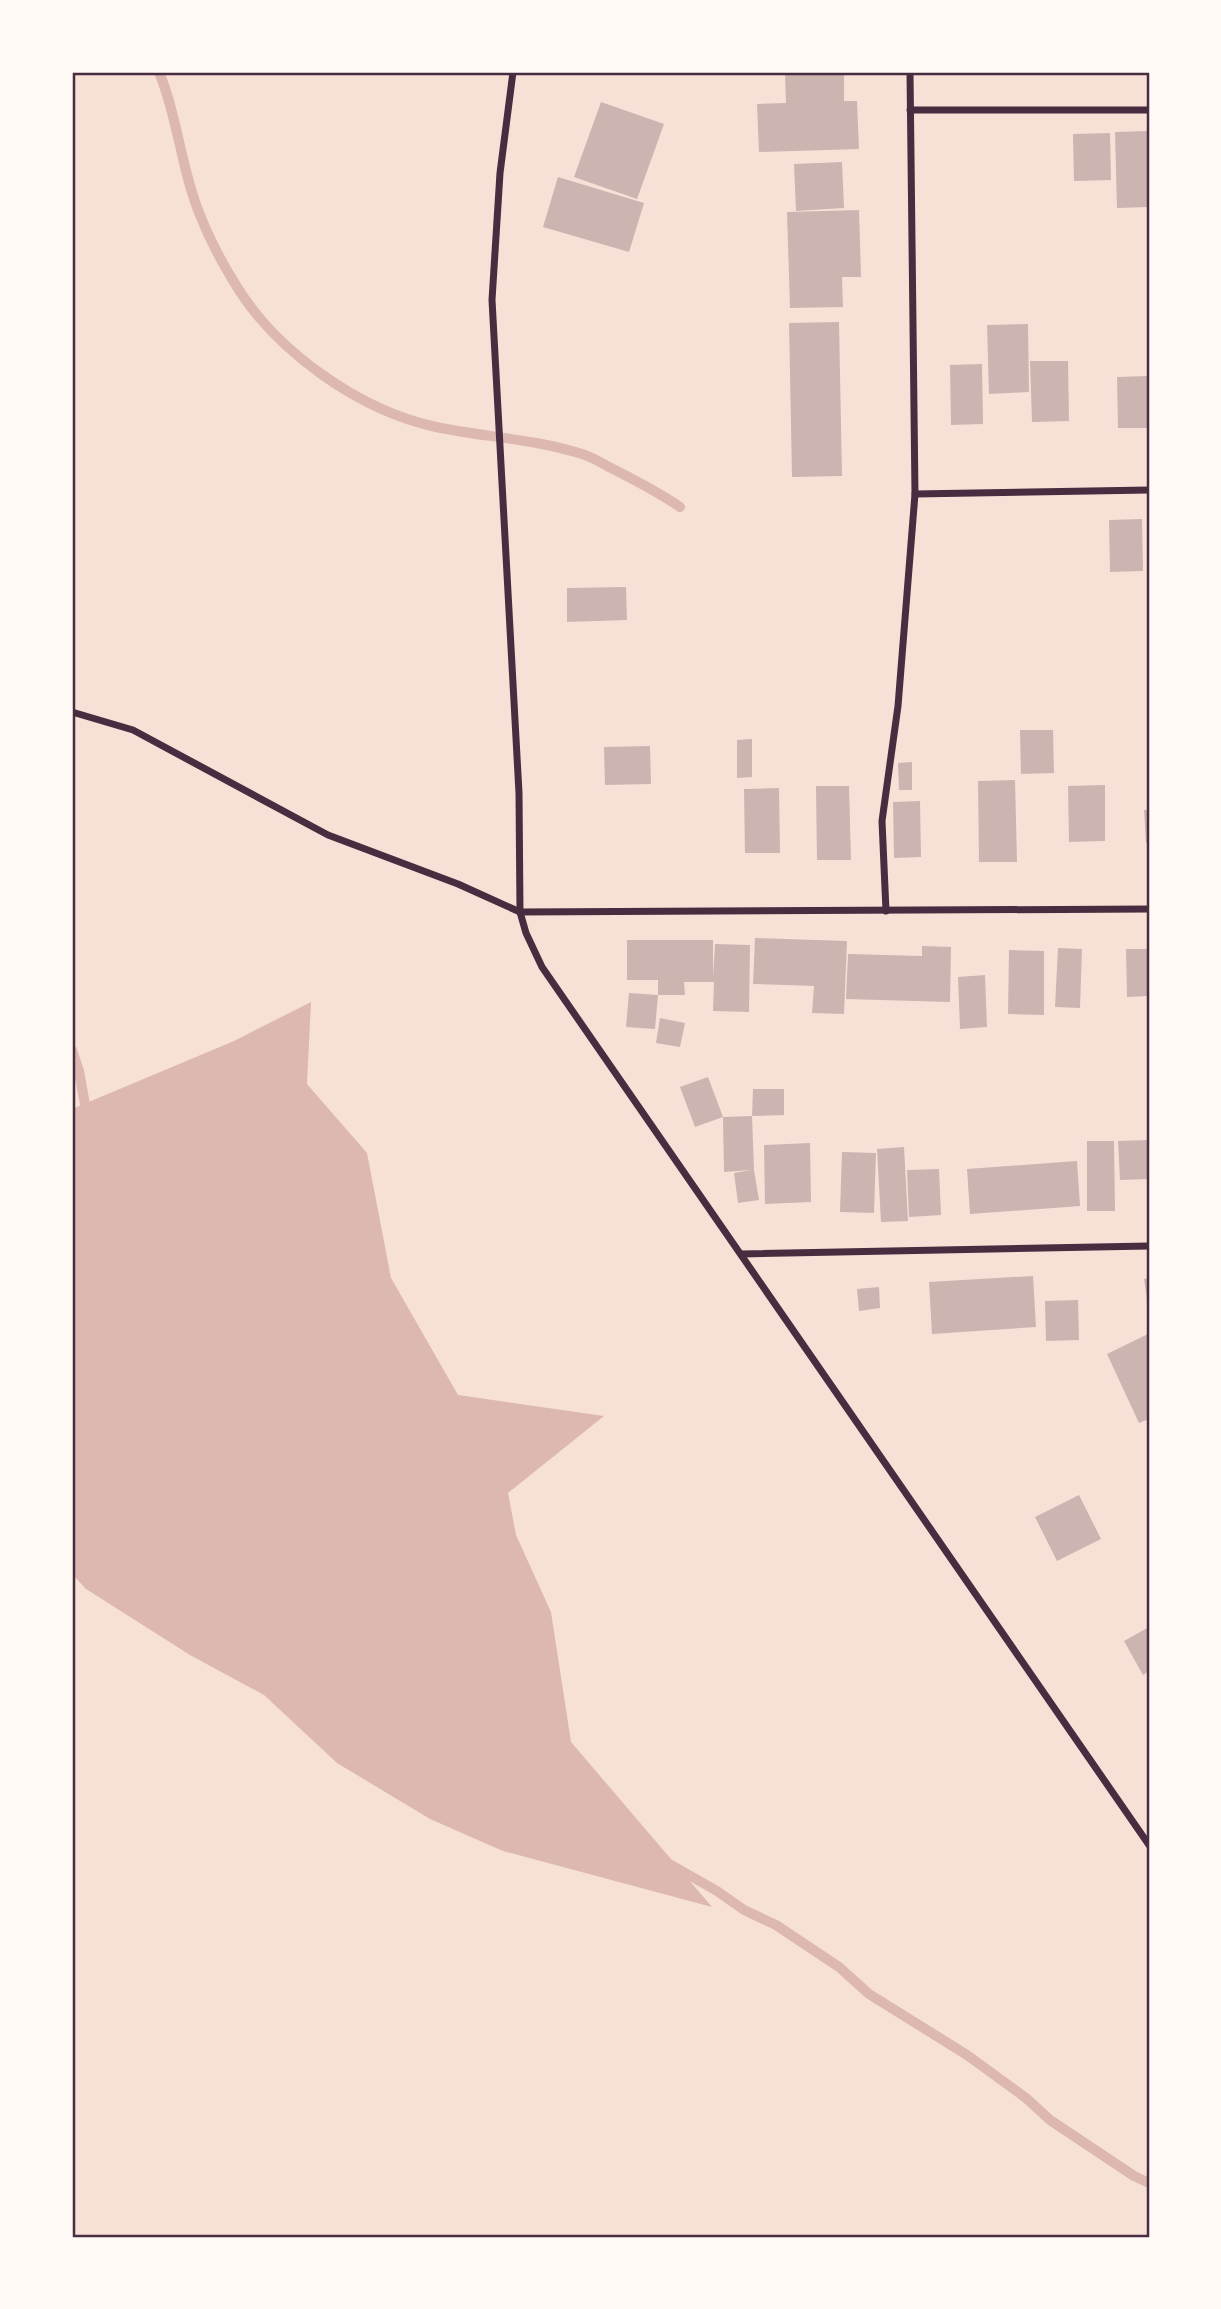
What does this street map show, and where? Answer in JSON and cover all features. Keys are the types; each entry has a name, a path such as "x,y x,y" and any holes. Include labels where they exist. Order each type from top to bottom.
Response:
{"street":[{"path":"513,72 500,173 492,300 519,793 520,912 526,933 542,967 1149,1845"},
{"path":"886,911 882,821 898,706 915,494 909,72"},
{"path":"910,110 1149,110"},
{"path":"915,494 1149,490"},
{"path":"72,712 133,730 328,835 458,884 520,912 1149,909"},
{"path":"741,1254 1149,1245"}],"shaded area":[{"path":"311,1002 307,1084 367,1153 391,1278 458,1395 604,1416 508,1493 516,1535 551,1612 571,1742 712,1907 503,1851 430,1819 337,1763 264,1695 190,1655 86,1589 72,1574 72,1109 234,1041"}],"building":[{"path":"785,72 844,72 844,101 857,101 859,149 759,152 757,104 786,103"},
{"path":"601,102 664,124 637,199 574,177"},
{"path":"1149,131 1149,207 1117,208 1115,132"},
{"path":"1110,133 1111,180 1074,181 1073,134"},
{"path":"842,162 844,208 796,211 794,164"},
{"path":"558,177 644,203 629,252 543,227"},
{"path":"859,210 861,277 842,277 843,307 790,308 787,212"},
{"path":"839,322 842,476 792,477 789,323"},
{"path":"1028,324 1029,392 989,394 987,325"},
{"path":"1030,361 1068,361 1069,421 1032,422"},
{"path":"982,364 983,424 951,425 950,365"},
{"path":"1148,376 1149,428 1118,428 1117,377"},
{"path":"1142,519 1143,571 1110,572 1109,520"},
{"path":"626,587 627,620 567,622 567,588"},
{"path":"1020,730 1053,730 1054,773 1021,774"},
{"path":"752,739 752,777 737,778 737,740"},
{"path":"650,746 651,784 605,785 604,747"},
{"path":"912,762 912,790 899,790 898,763"},
{"path":"1015,780 1017,862 979,862 978,781"},
{"path":"1105,785 1105,841 1069,842 1068,786"},
{"path":"816,786 849,786 851,860 817,860"},
{"path":"779,788 780,853 745,853 744,789"},
{"path":"920,801 921,857 894,858 893,802"},
{"path":"1144,810 1149,810 1149,843 1146,843"},
{"path":"755,938 847,941 844,1014 812,1013 814,986 753,984"},
{"path":"627,940 713,940 713,977 715,944 750,945 749,1012 713,1011 714,982 684,982 685,995 658,995 658,980 627,980"},
{"path":"922,946 951,947 950,1002 846,999 848,954 922,956"},
{"path":"1058,948 1082,949 1080,1008 1055,1007"},
{"path":"1126,949 1149,949 1149,996 1127,997"},
{"path":"1009,950 1044,951 1044,1015 1008,1014"},
{"path":"985,975 987,1027 960,1029 958,977"},
{"path":"629,993 658,995 655,1029 626,1027"},
{"path":"660,1018 685,1023 680,1047 656,1043"},
{"path":"708,1077 723,1117 695,1127 680,1087"},
{"path":"753,1089 784,1089 784,1115 752,1116"},
{"path":"752,1116 754,1170 759,1200 738,1203 734,1173 751,1170 724,1172 723,1117"},
{"path":"1149,1140 1149,1179 1120,1180 1118,1141"},
{"path":"1087,1141 1114,1141 1115,1211 1087,1211"},
{"path":"810,1143 811,1202 765,1204 764,1145"},
{"path":"904,1147 908,1221 881,1222 877,1149"},
{"path":"842,1152 876,1153 874,1213 840,1212"},
{"path":"1077,1161 1080,1206 970,1214 967,1169"},
{"path":"939,1169 941,1215 909,1217 907,1170"},
{"path":"1033,1276 1036,1327 932,1334 929,1282"},
{"path":"1149,1278 1149,1306 1148,1306 1144,1279"},
{"path":"879,1287 880,1308 859,1311 857,1289"},
{"path":"1078,1300 1079,1340 1046,1341 1045,1301"},
{"path":"1148,1334 1149,1419 1139,1423 1107,1354"},
{"path":"1079,1495 1101,1539 1057,1561 1035,1517"},
{"path":"1149,1627 1149,1671 1143,1675 1124,1641"}],"waterway":[{"path":"159,72 171,107 188,180 211,241 251,307 271,331 295,353 348,392 377,407 436,427 546,445 582,454 680,507"},
{"path":"72,1050 79,1071 87,1116"},
{"path":"666,1862 744,1910 776,1925 839,1967 869,1994 967,2055 1026,2098 1050,2120 1134,2176 1149,2183"}]}
